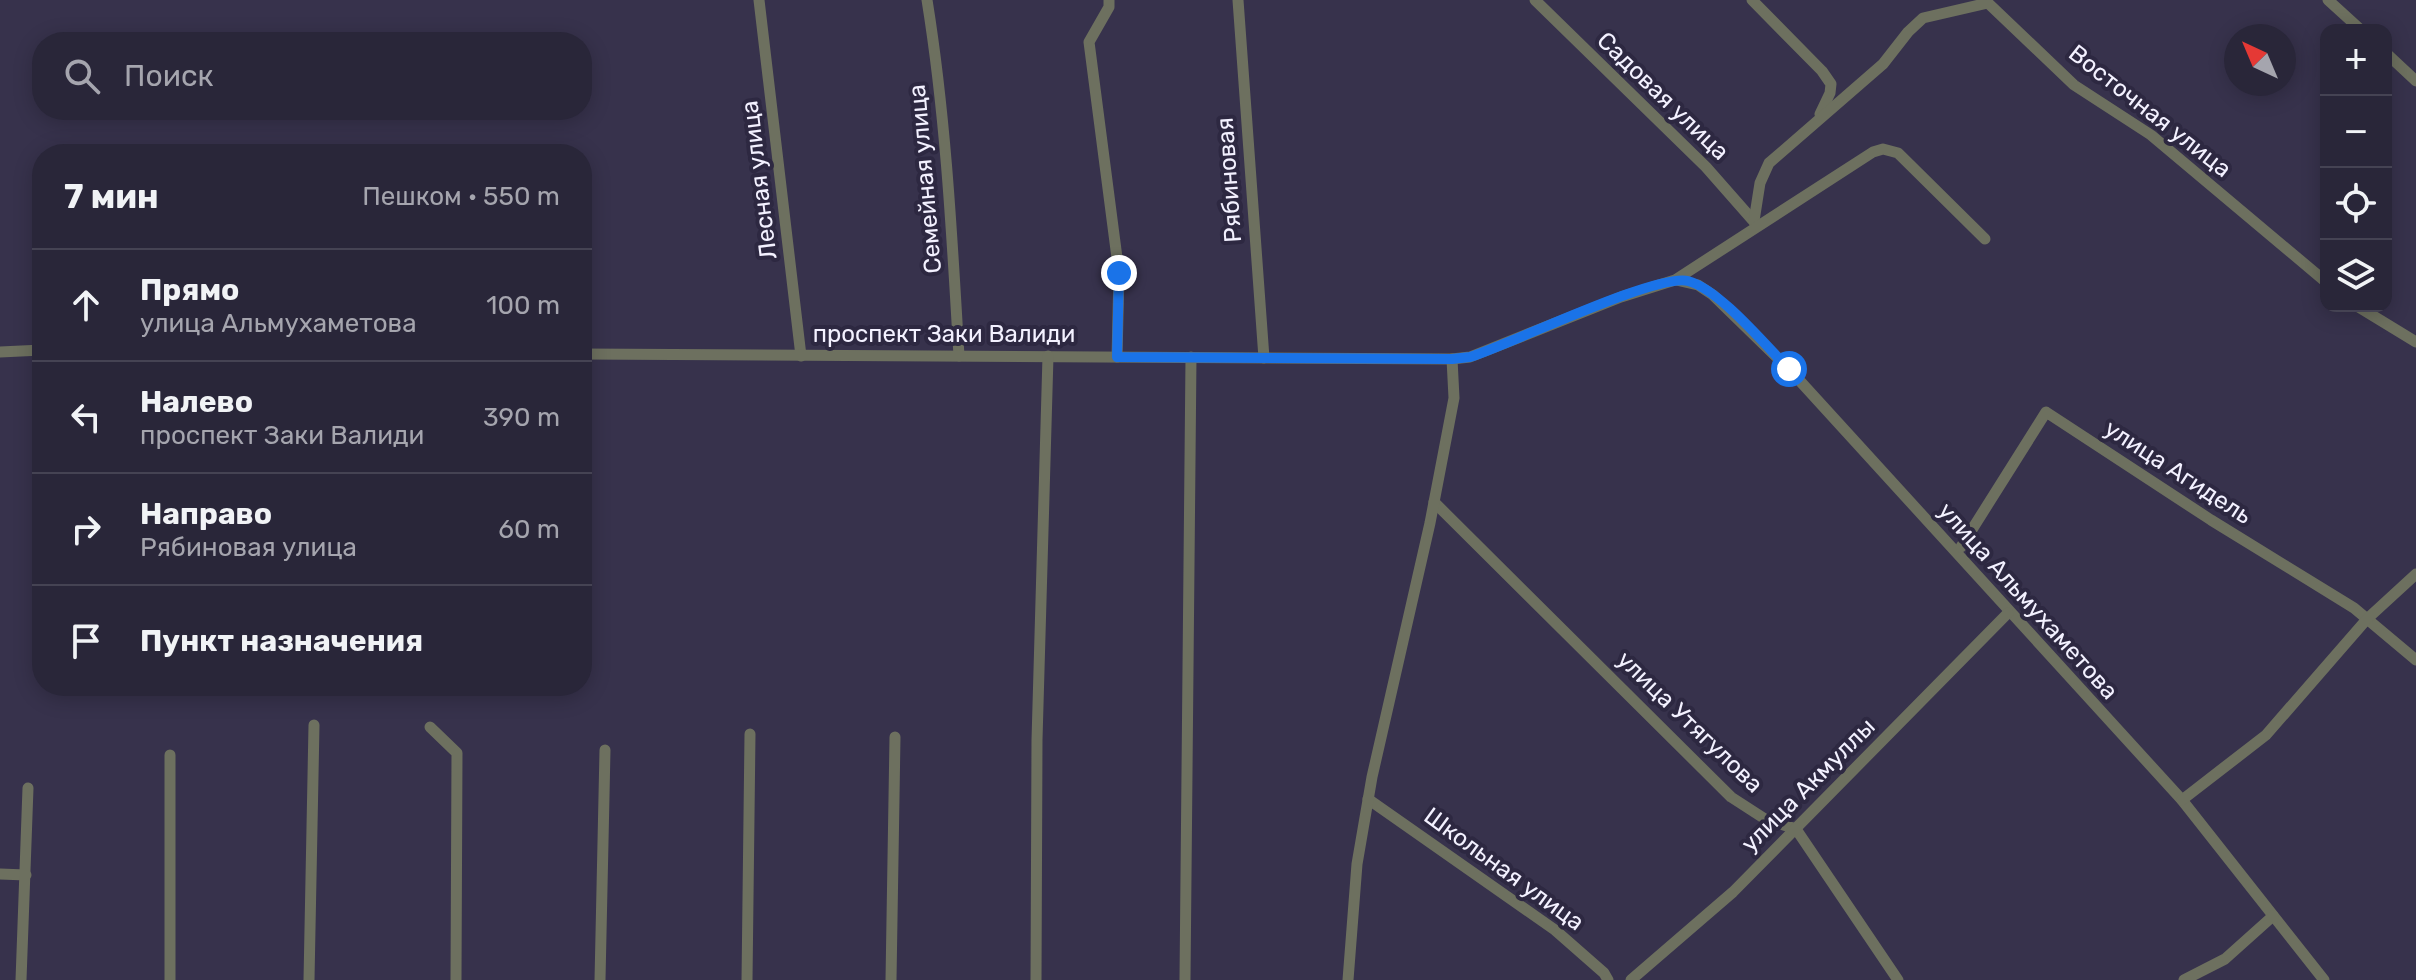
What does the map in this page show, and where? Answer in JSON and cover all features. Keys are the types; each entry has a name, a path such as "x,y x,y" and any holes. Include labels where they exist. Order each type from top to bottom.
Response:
{"street":[{"name":"Лесная улица","path":"759,0 801,356"},
{"name":"Семейная улица","path":"927,0 937,61 950,199 959,356"},
{"path":"1109,0 1109,7 1089,42 1119,273 1117,357"},
{"name":"Рябиновая","path":"1238,0 1264,358"},
{"name":"Садовая улица","path":"1535,0 1706,167 1756,224"},
{"path":"1752,0 1831,84 1830,93 1817,119 1769,163 1760,183 1756,224"},
{"path":"2328,0 2354,24"},
{"name":"Восточная улица","path":"1817,119 1883,64 1923,18 1988,3 2074,85 2151,135 2320,277"},
{"path":"2392,59 2416,81"},
{"name":"проспект Заки Валиди","path":"592,354 1452,359 1485,352 1621,297 1675,280 1756,224 1873,152 1883,149 1898,153 1985,239"},
{"name":"улица Альмухаметова","path":"1675,280 1698,285 1730,310 1789,369 2008,613 2182,800 2324,980"},
{"path":"2367,312 2416,342"},
{"path":"0,352 32,350"},
{"path":"1036,980 1037,740 1048,356"},
{"path":"1185,980 1191,357"},
{"path":"1348,980 1357,864 1368,799 1454,398 1452,359"},
{"name":"улица Агидель","path":"1961,547 2046,412 2211,520 2354,608 2416,660"},
{"name":"улица Утягулова","path":"1434,502 1731,797 1765,819 1796,829"},
{"path":"2182,800 2266,735 2367,619 2416,574"},
{"name":"улица Акмуллы","path":"1631,980 1733,892 2008,613"},
{"path":"309,980 314,725"},
{"path":"430,727 457,753 456,980"},
{"path":"747,980 750,734"},
{"path":"891,980 895,737"},
{"path":"600,980 605,750"},
{"path":"170,755 170,980"},
{"path":"21,980 28,788"},
{"name":"Школьная улица","path":"1368,799 1555,930 1608,980"},
{"path":"1796,829 1898,980"},
{"path":"0,874 26,875"},
{"path":"2184,980 2225,959 2273,916"}],"route":[{"path":"1119,273 1117,357 1470,357 1621,297 1675,280 1688,281 1713,295 1789,369"}]}
